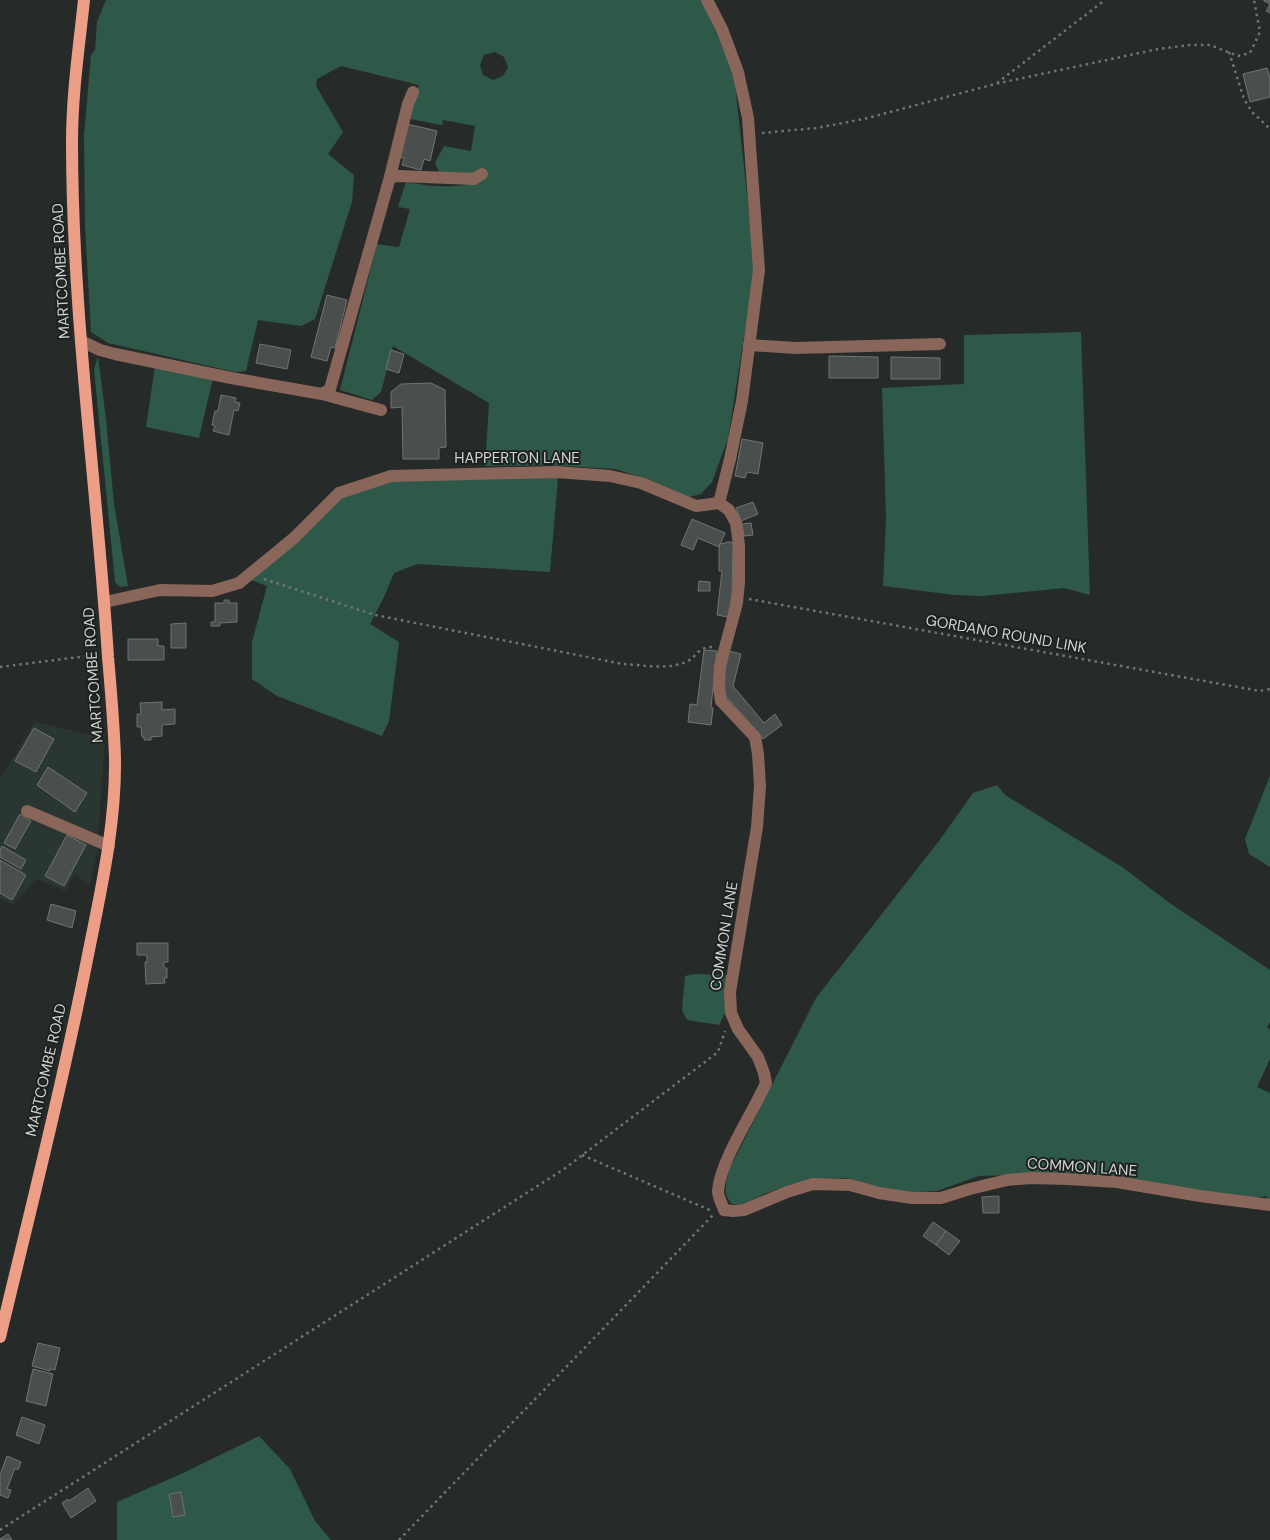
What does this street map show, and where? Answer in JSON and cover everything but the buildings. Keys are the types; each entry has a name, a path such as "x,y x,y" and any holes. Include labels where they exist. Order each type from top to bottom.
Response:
{"main road":[{"name":"MARTCOMBE ROAD","path":"0,1337 74,1028 109,846 114,802 115,758 105,602 76,272 72,138 76,70 84,0"}],"street":[{"path":"707,0 722,29 738,72 749,126 759,270 742,401 719,502"},
{"path":"322,394 330,389 390,177 408,104 413,92"},
{"path":"390,177 474,179 482,174"},
{"path":"81,341 100,350 115,354 231,378 322,394 381,410"},
{"path":"750,345 796,348 940,344"},
{"name":"HAPPERTON LANE","path":"105,602 160,590 212,591 239,583 294,538 340,493 390,476 556,472 610,476 641,483 696,506 719,502"},
{"name":"COMMON LANE","path":"719,502 729,510 736,523 739,545 739,582 738,597 720,666 718,688 721,701 755,738 760,786 757,827 730,992 731,1012 738,1029 758,1056 766,1083 728,1158 720,1181 718,1194 724,1210 744,1210 787,1192 813,1184 850,1185 879,1193 912,1198 941,1198 970,1188 1007,1180 1031,1178 1116,1182 1200,1196 1270,1204"},
{"path":"27,811 109,846"}],"path":[{"path":"994,84 1105,0"},
{"path":"769,132 773,135 779,132 816,128 864,119 994,84 1158,49 1190,44 1210,45 1238,56 1250,53 1260,32 1254,0"},
{"path":"1229,52 1244,99 1252,112 1270,129"},
{"path":"251,575 375,616 622,664 664,666 686,662 701,648 725,647"},
{"name":"GORDANO ROUND LINK","path":"738,597 1260,691 1270,689"},
{"path":"0,667 108,654"},
{"path":"0,1530 564,1169 718,1052 731,1012"},
{"path":"399,1540 715,1213 582,1155"}],"shaded area":[{"path":"35,722 105,738 97,853 90,885 74,874 66,891 36,879 13,905 0,898 0,779"}],"green space":[{"path":"106,0 701,0 719,33 734,75 755,268 728,438 712,482 701,494 689,497 641,477 615,469 550,465 485,466 489,403 393,346 381,392 372,400 340,390 377,244 399,247 410,209 398,207 406,182 435,186 461,185 481,181 488,171 480,169 473,174 439,172 435,163 444,146 471,151 475,126 443,120 442,125 410,119 413,101 419,85 341,66 317,79 316,86 343,132 328,154 354,175 352,202 315,319 301,326 258,320 246,371 235,372 108,343 91,332 85,226 84,136 91,55 95,50 97,22","holes":["495,52 504,57 508,67 503,76 493,80 483,75 480,65 484,55"]},
{"path":"1081,332 1090,595 1064,588 982,596 955,595 883,586 886,519 882,388 964,384 964,335"},
{"path":"98,357 114,504 128,586 120,587 115,582 94,369"},
{"path":"155,366 213,378 199,438 146,427"},
{"path":"549,476 558,478 550,572 417,564 394,573 370,624 399,642 389,721 382,736 277,696 252,679 252,642 267,586 251,580 342,498 390,481"},
{"path":"1270,776 1270,867 1249,854 1245,839"},
{"path":"997,785 1005,795 1122,867 1171,904 1270,970 1270,1022 1267,1027 1270,1030 1270,1059 1257,1087 1270,1093 1270,1201 1266,1201 1267,1196 1256,1198 1010,1175 979,1176 937,1191 904,1193 846,1178 816,1179 789,1185 744,1204 732,1204 729,1200 726,1188 729,1170 816,998 939,841 973,793"},
{"path":"694,974 728,975 725,1013 719,1025 687,1020 682,1010 685,976"},
{"path":"259,1436 290,1469 315,1521 331,1540 117,1540 117,1502 181,1474"}]}
